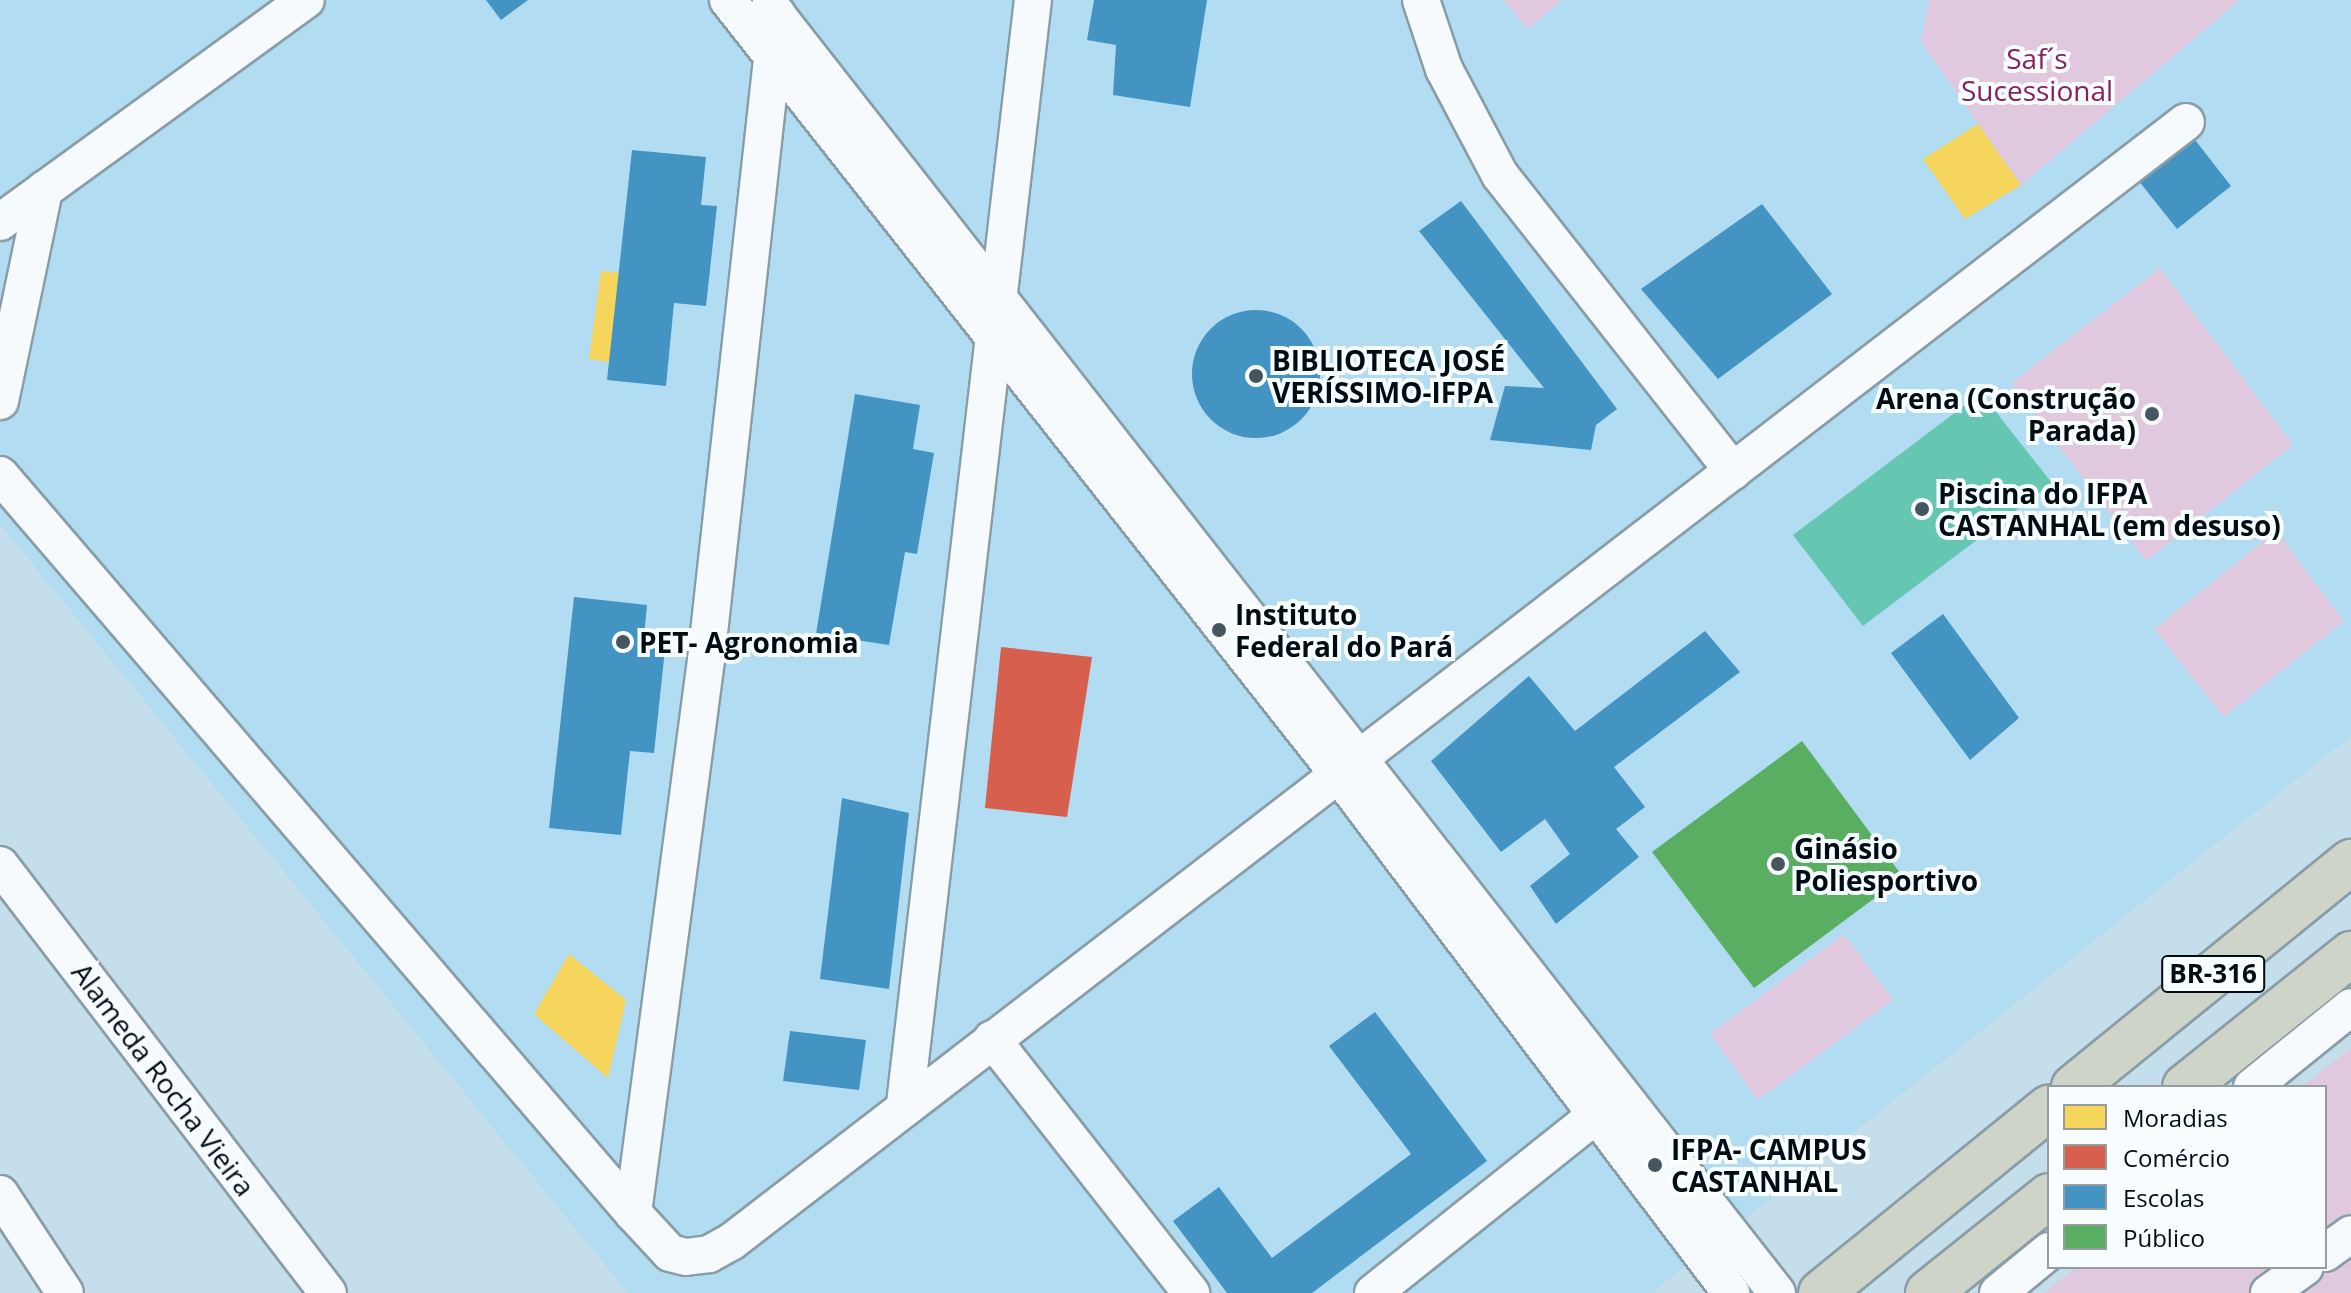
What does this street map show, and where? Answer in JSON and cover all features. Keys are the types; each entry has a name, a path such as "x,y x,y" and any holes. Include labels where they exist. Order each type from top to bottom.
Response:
{"highway":[{"name":"BR-316","path":"2076,1085 2351,862"},
{"name":"BR-316","path":"2187,1085 2351,954"},
{"path":"1821,1293 2047,1110"},
{"path":"1928,1293 2047,1198"}],"street":[{"path":"0,222 306,0"},
{"path":"728,0 993,337 1350,768"},
{"path":"905,1104 1033,0"},
{"path":"1421,0 1444,69 1500,175 1733,471"},
{"path":"633,1213 706,660 772,57 771,7"},
{"path":"771,7 997,291 1350,768 1610,1104 1777,1293"},
{"path":"0,475 633,1213 670,1253 709,1254 731,1242 905,1104 1350,768 2186,122"},
{"path":"0,401 44,190"},
{"name":"Alameda Rocha Vieira","path":"0,865 328,1293"},
{"path":"2254,1085 2351,1007"},
{"path":"992,1039 1191,1293"},
{"path":"1373,1293 1610,1104"},
{"path":"1610,1104 1731,1293"},
{"path":"0,1194 65,1293"},
{"path":"2327,1252 2351,1234"},
{"path":"1998,1293 2047,1253"},
{"path":"2269,1293 2302,1269"}],"shaded area":[{"name":"Instituto Federal do Pará","path":"0,0 2351,0 2351,736 1652,1293 628,1293 0,524"},
{"name":"Piscina do IFPA CASTANHAL (em desuso)","path":"1981,393 2052,483 1863,626 1793,535"}],"green space":[{"path":"1503,0 1562,0 1528,29"},
{"name":"Saf´s Sucessional","path":"1929,0 2240,0 2021,185 1921,42"},
{"name":"Arena (Construção Parada)","path":"2160,268 2293,445 2146,561 2011,383"},
{"path":"2276,531 2344,621 2224,717 2154,629"},
{"path":"1844,934 1893,1000 1758,1100 1710,1034"},
{"path":"2351,1048 2351,1293 2044,1293 2074,1269 2327,1269 2327,1085 2305,1085"}],"building: Moradias":[{"path":"1978,124 2021,185 1965,219 1923,159"},
{"path":"601,271 668,277 658,370 589,359"},
{"path":"1704,641 1731,672 1583,779 1557,746"},
{"path":"1522,722 1580,789 1504,847 1450,780"},
{"path":"569,954 626,1000 608,1078 534,1014"}],"building: Comércio":[{"path":"1001,647 1092,657 1067,817 985,808"}],"building: Escolas":[{"path":"486,0 528,0 501,20"},
{"path":"1094,0 1207,0 1190,107 1113,95 1116,45 1087,40"},
{"path":"2185,127 2231,186 2177,229 2130,170"},
{"path":"632,150 706,157 701,205 717,206 706,306 674,303 666,386 607,380"},
{"path":"1461,201 1617,409 1596,425 1591,450 1490,440 1505,386 1544,388 1419,231"},
{"path":"1762,204 1832,294 1718,379 1641,289"},
{"name":"BIBLIOTECA JOSÉ VERÍSSIMO-IFPA","path":"1256,310 1281,315 1302,328 1315,349 1320,374 1315,399 1302,420 1281,433 1256,438 1231,433 1210,420 1197,399 1192,374 1197,349 1210,328 1231,315"},
{"path":"855,394 920,405 913,449 934,453 917,554 905,552 889,645 816,634"},
{"path":"574,597 647,605 643,647 665,649 654,753 630,751 621,835 549,828"},
{"path":"1943,614 2019,718 1970,760 1891,653"},
{"path":"1705,631 1740,672 1614,767 1645,807 1616,829 1639,857 1556,924 1530,886 1570,854 1545,819 1501,852 1431,761 1529,676 1575,731"},
{"path":"842,798 909,813 889,989 820,979"},
{"path":"1375,1012 1487,1161 1312,1293 1227,1293 1173,1221 1219,1187 1272,1258 1411,1154 1329,1046"},
{"path":"790,1031 866,1040 859,1090 783,1081"}],"building: Público":[{"name":"Ginásio Poliesportivo","path":"1802,741 1903,877 1754,988 1652,852"}],"place":[{"name":"BIBLIOTECA JOSÉ VERÍSSIMO-IFPA","path":"1256,376"},
{"name":"Arena (Construção Parada)","path":"2152,414"},
{"name":"Piscina do IFPA CASTANHAL (em desuso)","path":"1922,509"},
{"name":"Instituto Federal do Pará","path":"1219,630"},
{"name":"PET- Agronomia","path":"623,642"},
{"name":"Ginásio Poliesportivo","path":"1778,864"},
{"name":"IFPA- CAMPUS CASTANHAL","path":"1655,1165"}]}
